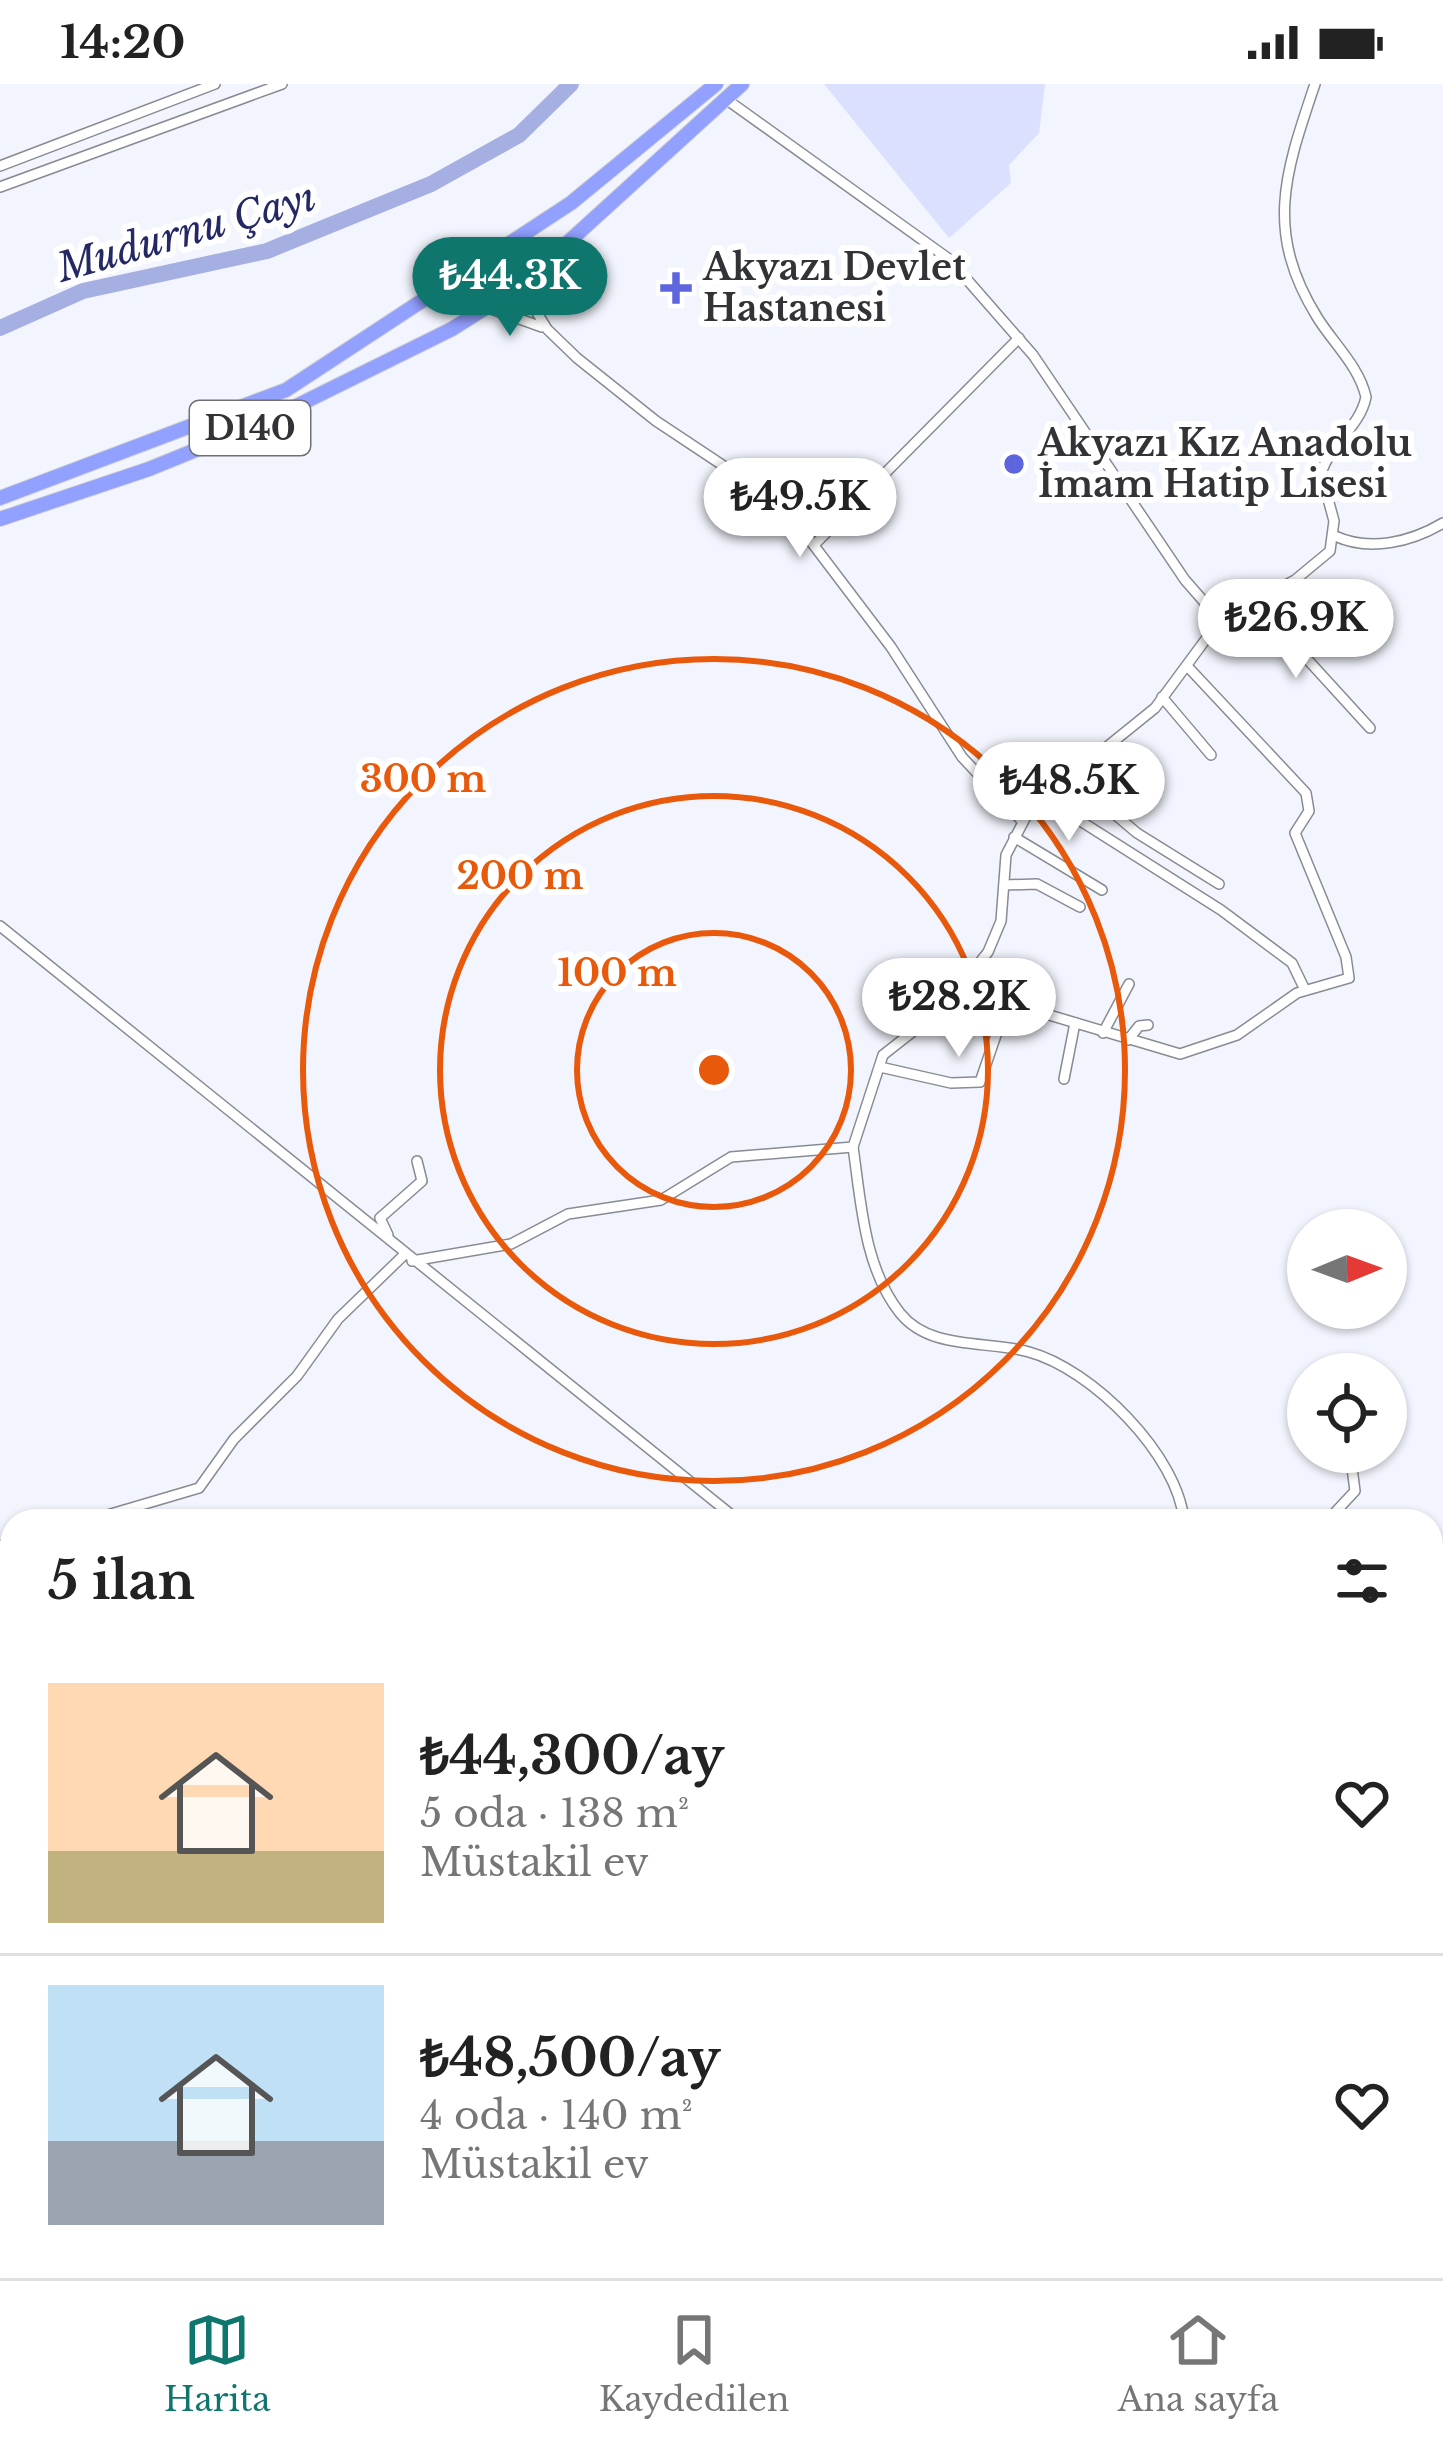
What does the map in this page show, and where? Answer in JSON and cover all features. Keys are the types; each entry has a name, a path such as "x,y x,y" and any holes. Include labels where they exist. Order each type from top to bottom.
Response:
{"highway":[{"name":"D140","path":"0,498 286,390 571,202 716,84"},
{"name":"D140","path":"0,519 149,469 262,423 488,307 520,286 742,84"}],"street":[{"path":"0,166 215,84"},
{"path":"0,188 282,84"},
{"path":"1181,1509 1173,1480 1156,1453 1112,1404 1031,1352 947,1339 918,1329 901,1315 872,1253 853,1148 880,1067 893,1043 962,989 1000,922 1014,837 1022,821 1042,796 1124,734 1162,697 1220,620 1319,564 1335,536 1321,473 1336,443 1357,422 1366,397 1293,273 1282,207 1284,182 1315,84"},
{"path":"726,99 949,259 1019,338 1185,580 1220,620"},
{"path":"493,253 548,329 656,421 784,506 816,543 962,758 1022,821"},
{"path":"461,274 473,299 548,329"},
{"path":"816,543 845,520 1019,338"},
{"path":"1335,536 1373,544 1404,540 1443,523"},
{"path":"1256,603 1370,728"},
{"path":"962,989 1180,1054 1238,1035 1305,990 1343,982 1351,970 1295,833 1309,811 1306,793 1188,667"},
{"path":"1162,697 1211,755"},
{"path":"1067,774 1137,833 1219,884"},
{"path":"1042,796 1221,910 1292,963 1305,990"},
{"path":"1014,837 1102,890"},
{"path":"1004,885 1037,884 1080,907"},
{"path":"0,926 724,1509"},
{"path":"1103,1033 1129,984"},
{"path":"880,1067 951,1083 980,1082 1007,1003"},
{"path":"1064,1079 1076,1023"},
{"path":"1128,1040 1138,1026 1148,1025"},
{"path":"128,1509 199,1488 210,1479 234,1439 298,1376 338,1319 409,1257 511,1244 568,1214 661,1201 730,1157 853,1148"},
{"path":"392,1241 380,1218 422,1181 417,1161"},
{"path":"1343,1509 1351,1500 1354,1473"}],"shaded area":[{"path":"824,84 1045,84 1039,133 1009,165 1011,183 949,238"}],"waterway":[{"name":"Mudurnu Çayı","path":"0,328 83,291 267,251 431,184 519,135 571,84"}],"place":[{"name":"Akyazı Devlet Hastanesi","path":"676,288"},
{"name":"Akyazı Kız Anadolu İmam Hatip Lisesi","path":"1014,464"}]}
